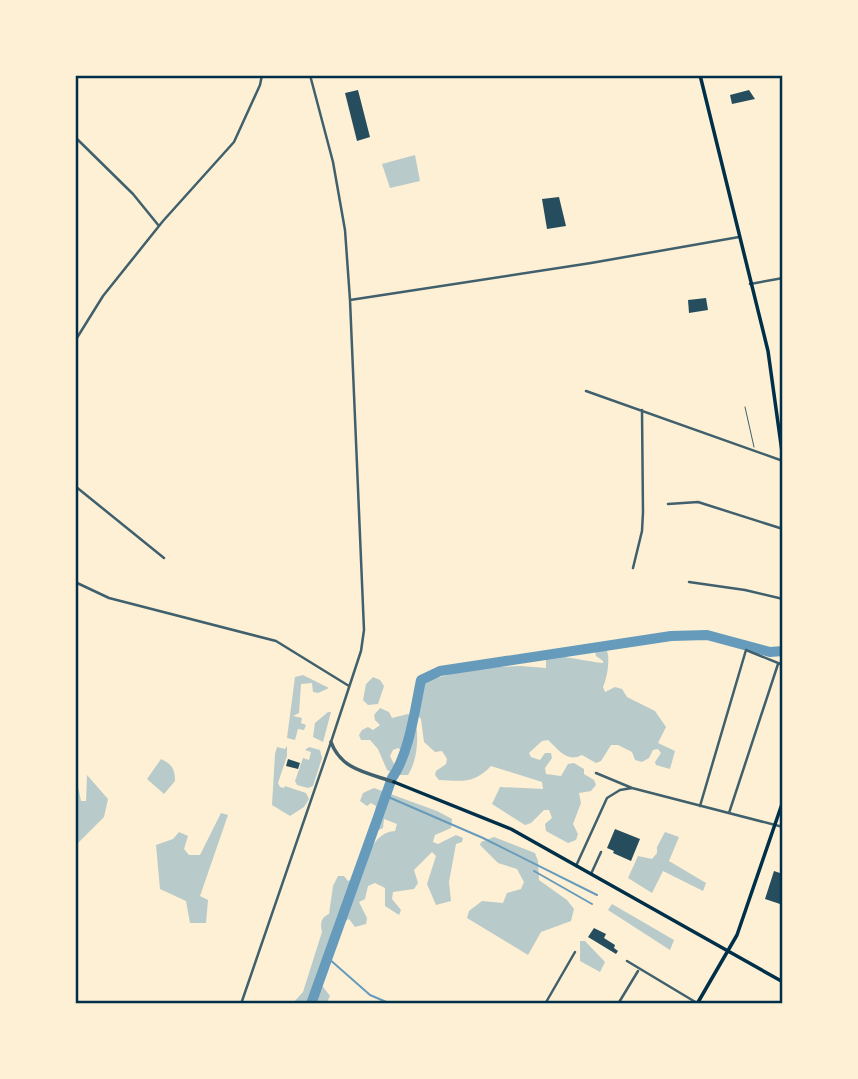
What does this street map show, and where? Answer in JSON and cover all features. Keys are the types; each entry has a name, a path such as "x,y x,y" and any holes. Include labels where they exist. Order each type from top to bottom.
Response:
{"main road":[{"path":"700,75 768,351 783,460"},
{"path":"394,782 510,829 783,982"},
{"path":"697,1004 737,935 783,801"}],"street":[{"path":"75,341 103,296 159,226 234,142 261,85 262,75"},
{"path":"241,1004 331,742 361,651 365,630 345,230 333,162 310,75"},
{"path":"75,138 133,194 159,226"},
{"path":"350,300 739,237"},
{"path":"750,284 783,278"},
{"path":"586,391 783,460"},
{"path":"633,568 642,531 642,410"},
{"path":"75,486 164,558"},
{"path":"668,504 698,502 783,529"},
{"path":"75,582 109,598 276,641 349,687"},
{"path":"689,582 783,599"},
{"path":"700,806 746,650 781,664 729,813"},
{"path":"331,742 336,755 345,764 394,782"},
{"path":"596,773 632,788 783,827"},
{"path":"576,866 607,799 620,790 632,788"},
{"path":"591,874 601,852"},
{"path":"545,1004 575,952"},
{"path":"627,961 697,1004"},
{"path":"618,1004 639,969"}],"lane":[{"path":"745,407 754,450"}],"shaded area":[{"path":"415,155 420,181 390,188 382,164"},
{"path":"606,649 608,657 603,687 605,692 615,687 622,689 627,697 655,711 666,727 658,743 675,751 670,769 656,765 661,753 658,749 653,750 649,758 642,762 635,760 632,752 618,745 611,745 601,761 596,763 582,755 568,756 548,740 542,741 529,753 531,757 540,760 545,753 551,753 552,758 545,768 546,774 561,776 568,764 574,763 584,769 584,774 594,780 596,785 591,791 579,793 581,803 573,824 578,834 576,840 568,843 546,831 545,824 552,818 549,810 544,810 531,823 525,825 492,804 500,787 543,789 542,782 491,766 479,776 467,780 439,780 435,775 436,771 446,764 447,759 442,751 435,752 424,742 421,719 416,714 424,681 452,674 458,669 521,666 546,668 546,660 550,656 603,663 595,651"},
{"path":"303,675 329,688 318,693 313,692 312,683 301,684 299,713 293,716 302,718 301,723 306,725 304,730 298,729 295,740 287,738 295,677"},
{"path":"373,677 380,680 384,686 378,704 368,705 363,700 366,684"},
{"path":"380,708 389,712 392,718 408,714 415,718 417,747 408,775 400,775 399,771 404,752 398,748 393,750 390,756 396,768 391,772 387,770 378,749 370,740 361,740 359,735 362,730 368,727 373,730 380,725 374,715"},
{"path":"331,712 323,742 313,737 315,723"},
{"path":"287,746 287,756 278,783 280,787 306,793 309,799 304,807 290,816 272,805 275,754 277,747 285,749"},
{"path":"309,747 320,750 322,758 313,786 308,788 297,785 295,781 303,758 309,760 311,752 305,750"},
{"path":"161,759 172,767 175,777 175,781 164,794 147,779"},
{"path":"75,772 81,801 86,801 87,775 108,799 104,817 75,846"},
{"path":"374,788 452,819 451,828 435,835 433,842 438,844 456,835 463,838 462,842 456,844 449,882 451,901 436,905 427,884 436,856 432,852 414,870 418,883 414,889 393,892 392,899 401,910 399,915 385,906 385,888 375,883 368,886 365,899 359,902 367,918 366,924 355,927 349,919 343,922 321,984 330,996 326,1004 292,1004 303,992 322,932 322,921 329,914 333,886 338,876 344,876 348,881 360,875 376,841 387,832 395,831 397,824 384,819 383,828 379,830 373,827 376,806 371,803 367,806 360,801 363,793"},
{"path":"221,813 228,815 200,896 208,900 206,923 190,923 186,901 160,889 156,845 173,839 179,832 188,836 184,849 189,855 200,855"},
{"path":"665,832 679,837 669,861 706,883 703,891 663,871 652,893 628,878 638,856 652,859 657,853 657,847"},
{"path":"494,837 535,853 539,880 567,900 574,909 571,921 541,932 528,955 467,918 469,911 482,901 503,903 507,893 521,889 524,882 517,869 498,863 480,845 481,842"},
{"path":"612,904 674,940 670,950 608,910"},
{"path":"580,941 585,941 605,962 600,972 580,961"}],"building":[{"path":"358,90 370,137 357,141 345,93"},
{"path":"749,90 755,99 732,104 730,95"},
{"path":"559,197 566,226 547,229 542,199"},
{"path":"706,298 708,310 689,313 688,300"},
{"path":"288,759 300,763 298,769 286,766"},
{"path":"615,829 640,839 631,861 607,848"},
{"path":"774,871 783,874 783,905 765,899"},
{"path":"594,928 606,934 604,938 615,945 614,948 618,951 616,954 588,937"}],"waterway":[{"path":"311,1004 392,778 403,757 421,680 440,671 671,636 707,635 770,652 783,651"},
{"path":"386,796 483,838 597,895"},
{"path":"534,871 592,904"},
{"path":"328,958 370,995 391,1004"}]}
